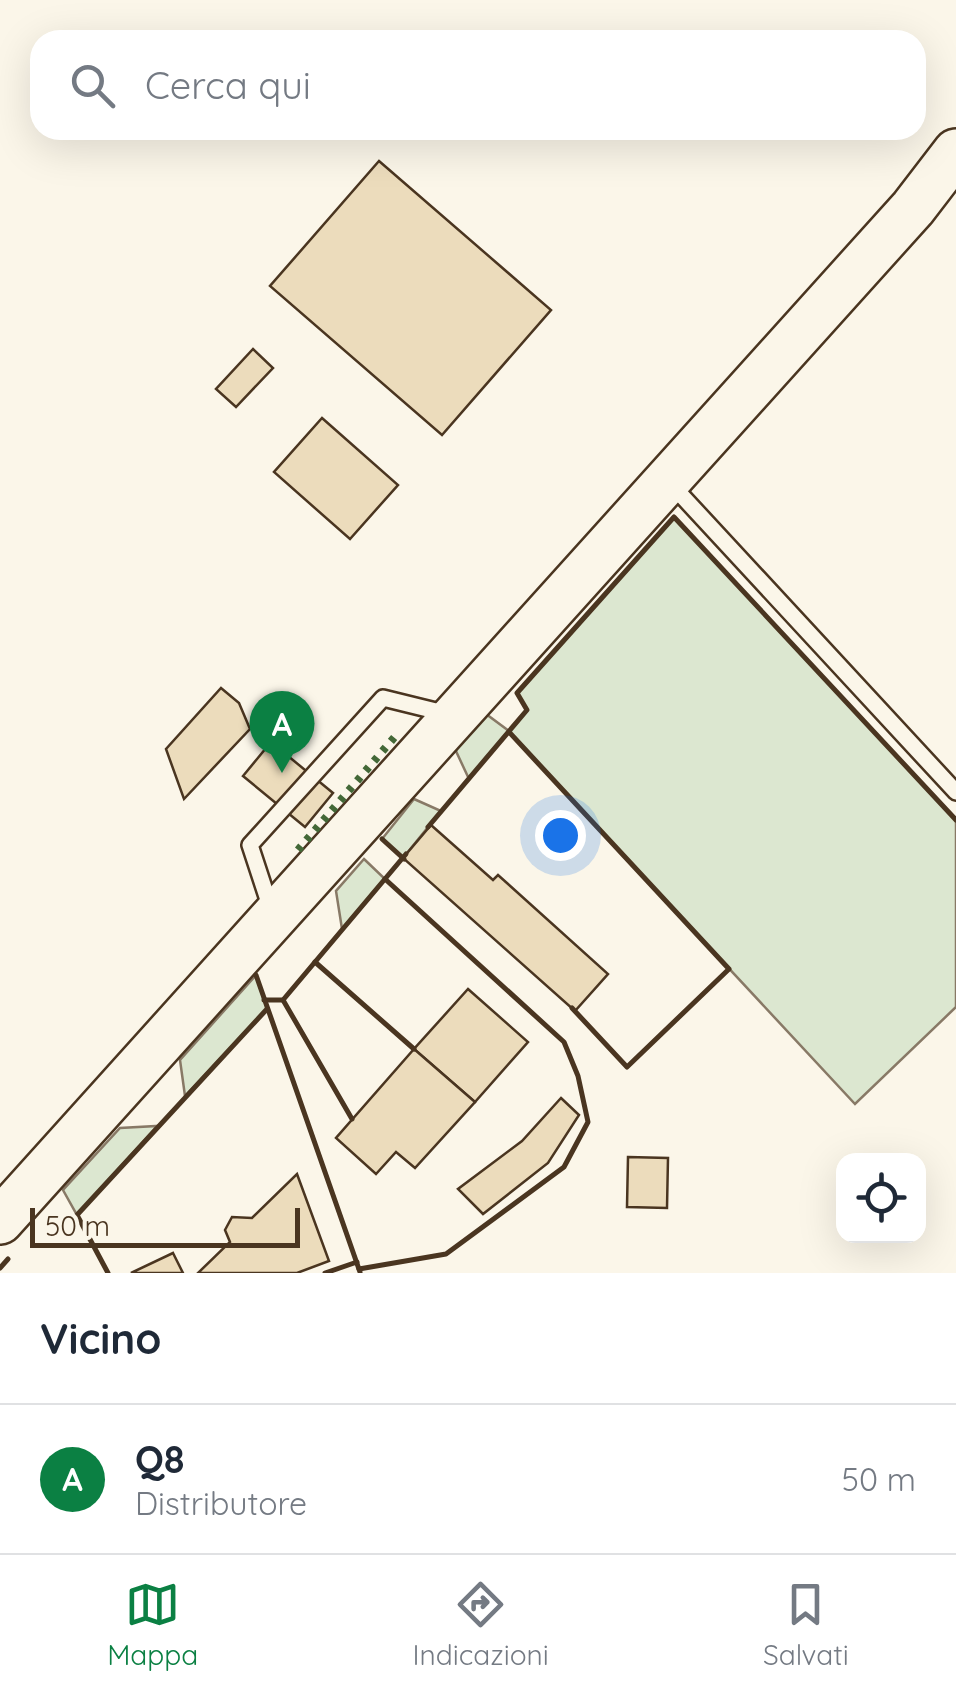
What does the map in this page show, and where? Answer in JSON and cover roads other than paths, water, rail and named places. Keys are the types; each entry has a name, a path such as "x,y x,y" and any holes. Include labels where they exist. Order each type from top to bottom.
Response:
{"main road":[{"path":"0,1221 453,715 668,482 913,208 956,152"}],"lane":[{"path":"668,482 956,792"},
{"path":"274,918 250,845 383,698 453,715"}],"place":[{"name":"Q8","path":"282,773"}]}
